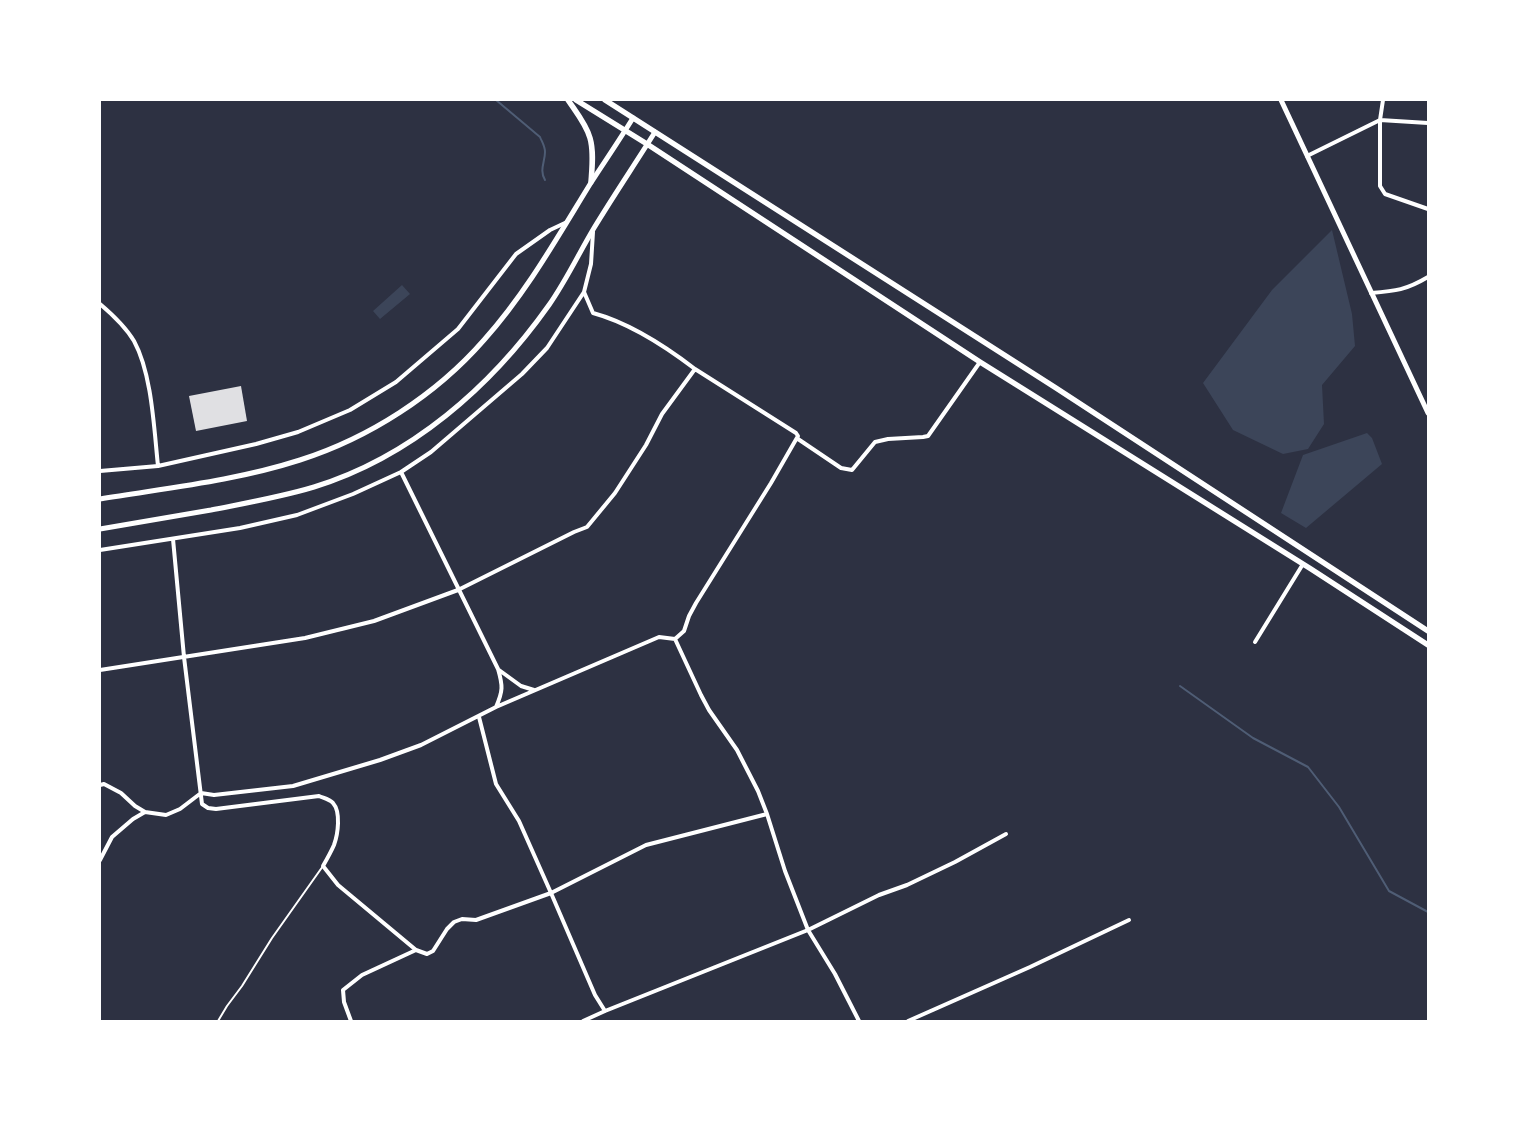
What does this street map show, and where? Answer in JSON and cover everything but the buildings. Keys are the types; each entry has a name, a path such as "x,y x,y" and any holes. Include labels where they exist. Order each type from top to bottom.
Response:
{"main road":[{"path":"568,100 590,138 593,156 592,182"},
{"path":"576,100 647,144 980,362 1303,564 1428,645"},
{"path":"605,100 1056,388 1428,630"}],"street":[{"path":"1281,100 1428,413"},
{"path":"1383,100 1380,120 1380,186 1385,194 1428,209"},
{"path":"100,499 259,472 301,460 343,443 379,425 414,403 454,371 484,341 510,309 633,118"},
{"path":"1307,156 1380,120 1428,124"},
{"path":"100,529 273,499 350,473 410,442 453,411 474,393 525,338 572,270 593,230 655,132"},
{"path":"100,471 158,466 256,444 298,432 350,410 396,382 458,329 516,254 550,230 569,220"},
{"path":"100,550 240,528 297,515 353,494 400,472 431,452 522,374 547,348 584,292 591,264 593,230"},
{"path":"1371,293 1397,291 1413,286 1428,277"},
{"path":"584,292 594,313 608,317 658,343 796,434 798,438 841,468 852,470 876,442 888,439 928,436 980,362"},
{"path":"100,304 120,322 134,341 142,359 147,378 158,466"},
{"path":"100,670 305,638 374,620 458,590 587,527 615,493 646,445 662,414 695,369"},
{"path":"676,639 684,631 696,603 798,438"},
{"path":"400,472 498,669 502,683 502,694 496,707"},
{"path":"173,538 184,657 202,804 208,808 216,809 319,796 330,800 337,810 338,825 334,844 323,866 338,885 416,950 427,954 433,951 447,929 454,922 462,919 476,920 551,893 646,845 767,814"},
{"path":"1255,642 1303,564"},
{"path":"100,784 104,784 121,793 134,806 145,812 166,815 180,809 201,793 214,795 293,786 380,760 421,745 496,707 577,674 615,655 659,637 676,639"},
{"path":"676,639 700,695 737,750 758,792 785,871 808,930 835,974 859,1021"},
{"path":"498,669 510,680 534,691"},
{"path":"479,717 496,784 519,821 595,995 605,1011"},
{"path":"100,860 112,837 133,819 145,812"},
{"path":"583,1021 808,930 879,895 907,885 955,862 1006,834"},
{"path":"908,1021 1030,967 1129,920"},
{"path":"352,1021 344,1002 343,990 362,976 416,950"}],"lane":[{"path":"218,1021 272,938 323,866"}],"shaded area":[{"path":"1332,230 1352,314 1355,346 1322,385 1324,424 1308,449 1283,454 1233,430 1203,383 1272,290"},
{"path":"402,285 410,294 380,319 373,311"},
{"path":"1367,433 1372,438 1382,464 1306,528 1281,513 1303,455"}],"waterway":[{"path":"496,100 540,137 545,150 542,169 545,180"},
{"path":"1180,686 1253,738 1308,767 1339,807 1389,891 1428,912"}]}
